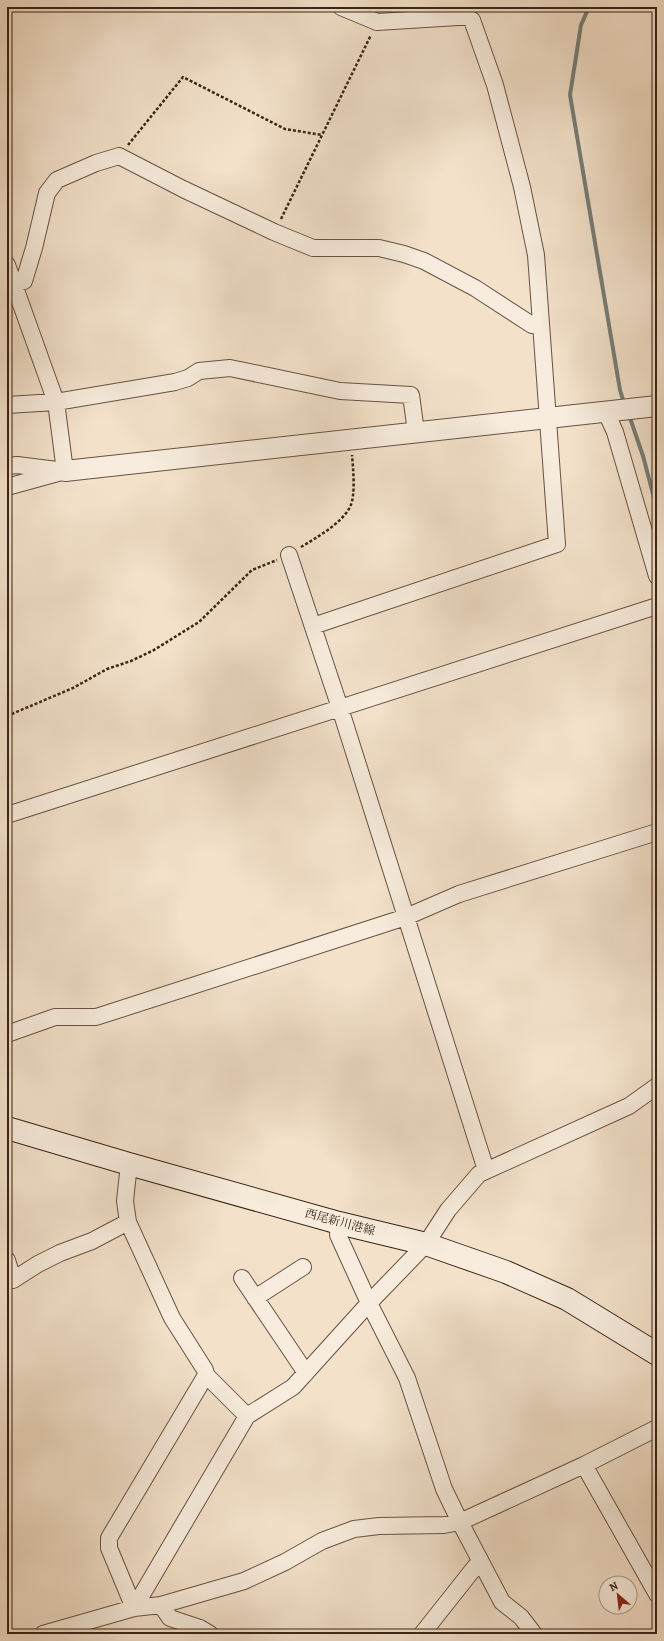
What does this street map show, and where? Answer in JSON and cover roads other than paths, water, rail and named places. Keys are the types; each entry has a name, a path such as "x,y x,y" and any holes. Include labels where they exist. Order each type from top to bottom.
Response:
{"main road":[{"name":"西尾新川港線","path":"7,1128 128,1164 339,1223 426,1244 506,1272 567,1299 657,1354"}],"street":[{"path":"313,626 557,544 536,255 522,187 495,85 472,20 467,17 458,17 377,22 346,8"},
{"path":"14,284 24,281 34,248 47,193 57,180 96,163 118,156 274,232 313,248 379,248 424,261 475,288 532,325 541,326"},
{"path":"7,265 56,402 65,471"},
{"path":"7,405 56,402 175,382 188,378 199,370 230,368 340,391 411,395 416,432"},
{"path":"7,487 65,471 657,406"},
{"path":"620,410 615,432 657,576"},
{"path":"7,466 17,465 65,471"},
{"path":"289,554 340,708 486,1170"},
{"path":"7,815 657,606"},
{"path":"7,1034 55,1017 96,1017 406,918 458,894 657,832"},
{"path":"134,1608 247,1416 293,1387 369,1303 426,1244 448,1210 479,1174 629,1106 657,1086"},
{"path":"128,1164 124,1201 128,1222 172,1318 205,1370 206,1375 247,1416"},
{"path":"7,1260 10,1280 60,1253 92,1241 128,1222"},
{"path":"339,1223 338,1235 369,1303 408,1378 444,1489 502,1602 521,1617 534,1634"},
{"path":"255,1298 303,1267"},
{"path":"242,1278 306,1373"},
{"path":"134,1608 109,1548 109,1538 206,1375"},
{"path":"43,1634 75,1629 134,1608 161,1605 244,1581 285,1562 322,1541 354,1529 379,1526 444,1525 460,1522 584,1465 657,1428"},
{"path":"584,1465 657,1594"},
{"path":"422,1634 475,1567 481,1563"},
{"path":"161,1605 170,1618 200,1628 210,1634"}],"waterway":[{"path":"589,7 581,25 570,95 620,390 624,403"},
{"path":"629,415 643,456 657,509"}]}
